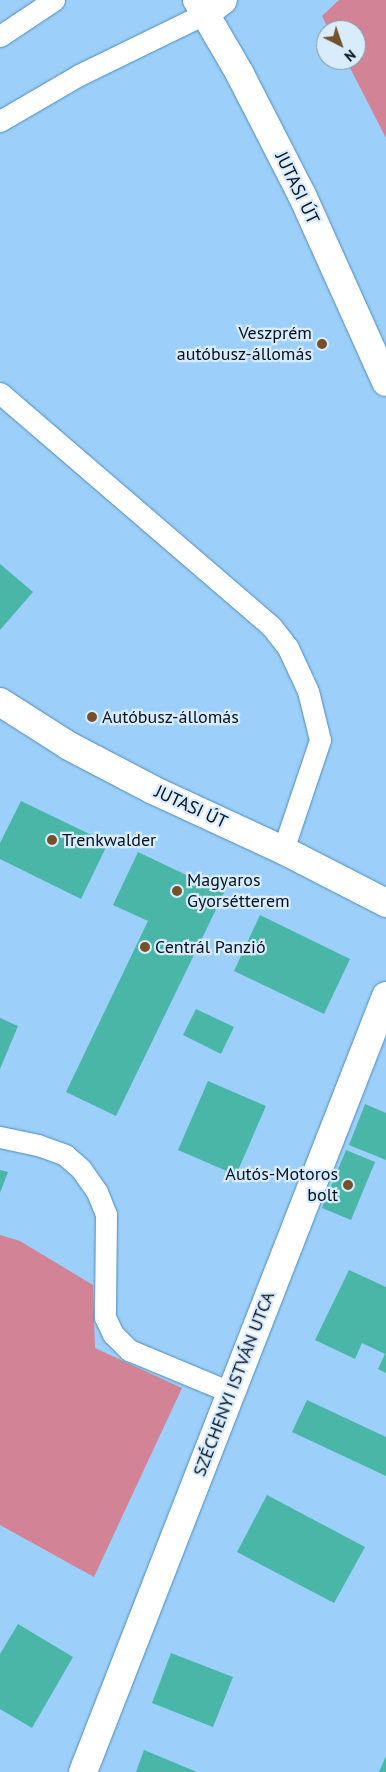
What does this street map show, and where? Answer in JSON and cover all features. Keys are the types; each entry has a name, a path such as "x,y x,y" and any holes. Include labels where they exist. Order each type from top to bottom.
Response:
{"street":[{"name":"JUTASI ÚT","path":"209,4 302,195 386,382"},
{"name":"JUTASI ÚT","path":"0,702 69,746 152,790 283,850 386,903"},
{"name":"SZÉCHENYI ISTVÁN UTCA","path":"83,1772 386,996"}],"lane":[{"path":"0,36 54,0"},
{"path":"0,121 209,4"},
{"path":"0,393 271,626 288,648 308,690 320,740 283,850"},
{"path":"0,1137 38,1145 65,1155 81,1169 97,1192 106,1214 105,1317 113,1334 129,1350 230,1392"}],"shaded area":[{"path":"339,0 386,0 386,138 351,70 366,70 366,20 324,20 322,16"},
{"path":"0,1235 20,1241 93,1285 95,1348 182,1388 94,1577 0,1525"}],"building":[{"path":"0,564 33,592 0,630"},
{"path":"21,801 108,843 81,899 0,859 0,843"},
{"path":"138,852 224,893 116,1116 66,1092 148,921 113,905"},
{"path":"260,915 350,959 324,1014 234,971"},
{"path":"196,1009 234,1027 221,1054 183,1035"},
{"path":"0,1018 18,1026 0,1069"},
{"path":"208,1081 266,1106 236,1175 178,1150"},
{"path":"365,1104 386,1113 386,1160 349,1145"},
{"name":"Autós-Motoros bolt","path":"346,1150 375,1162 351,1220 322,1208"},
{"path":"0,1170 8,1172 0,1193"},
{"path":"349,1270 386,1287 386,1373 378,1369 385,1354 362,1343 355,1359 315,1340"},
{"path":"307,1400 386,1437 386,1476 292,1432"},
{"path":"267,1495 365,1547 334,1603 237,1552"},
{"path":"18,1624 73,1657 32,1728 0,1709 0,1654"},
{"path":"171,1653 233,1677 213,1727 152,1703"},
{"path":"144,1750 197,1772 136,1772"},
{"path":"386,1756 386,1772 379,1772"}],"place":[{"name":"Veszprém autóbusz-állomás","path":"322,344"},
{"name":"Autóbusz-állomás","path":"92,717"},
{"name":"Trenkwalder","path":"52,840"},
{"name":"Magyaros Gyorsétterem","path":"177,891"},
{"name":"Centrál Panzió","path":"145,947"},
{"name":"Autós-Motoros bolt","path":"348,1185"}]}
